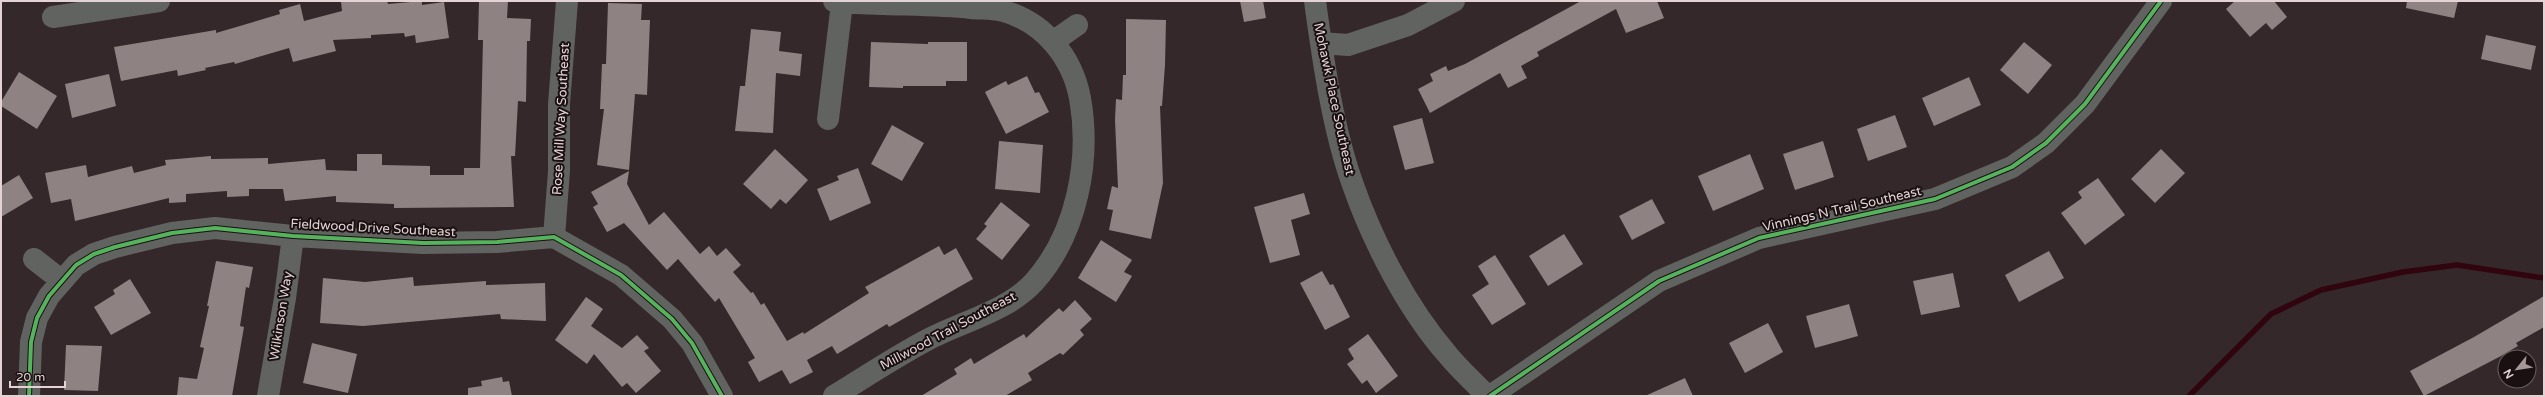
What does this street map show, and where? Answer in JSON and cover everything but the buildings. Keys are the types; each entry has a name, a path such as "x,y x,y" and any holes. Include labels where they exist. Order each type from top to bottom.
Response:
{"street":[{"path":"54,17 159,1"},
{"name":"Rose Mill Way Southeast","path":"554,237 559,171 559,104 567,1"},
{"name":"Mohawk Place Southeast","path":"1315,1 1321,43 1340,141 1353,185 1386,260 1446,354 1488,396"},
{"path":"1321,43 1348,46 1408,25 1454,1"},
{"name":"Vinnings N Trail Southeast","path":"1488,396 1660,281 1759,238 1935,199 2012,167 2046,143 2085,104 2161,1"},
{"path":"828,119 838,2"},
{"name":"Millwood Trail Southeast","path":"834,396 927,340 1009,301 1034,282 1064,236 1073,210 1082,166 1083,118 1079,93 1068,65 1054,41 1031,23 1002,11 942,5 838,2"},
{"path":"1054,41 1077,25"},
{"name":"Fieldwood Drive Southeast","path":"61,280 76,265 94,254 172,233 215,228 293,236 423,244 511,241 554,237"},
{"name":"Wilkinson Way","path":"268,396 286,298 293,236"},
{"path":"554,237 621,275 672,319 692,343 722,396"},
{"path":"29,396 32,336 38,318 49,296 61,280 34,259"}],"waterway":[{"path":"2189,396 2271,314 2321,290 2403,272 2457,265 2544,278"}],"cycle path":[{"path":"1490,396 1659,281 1759,238 1935,199 2012,167 2046,143 2085,104 2161,1"},
{"path":"29,396 31,342 37,318 49,296 76,265 94,254 115,247 172,233 215,228 293,236 423,243 497,242 554,237 621,275 672,319 692,343 722,396"}]}
